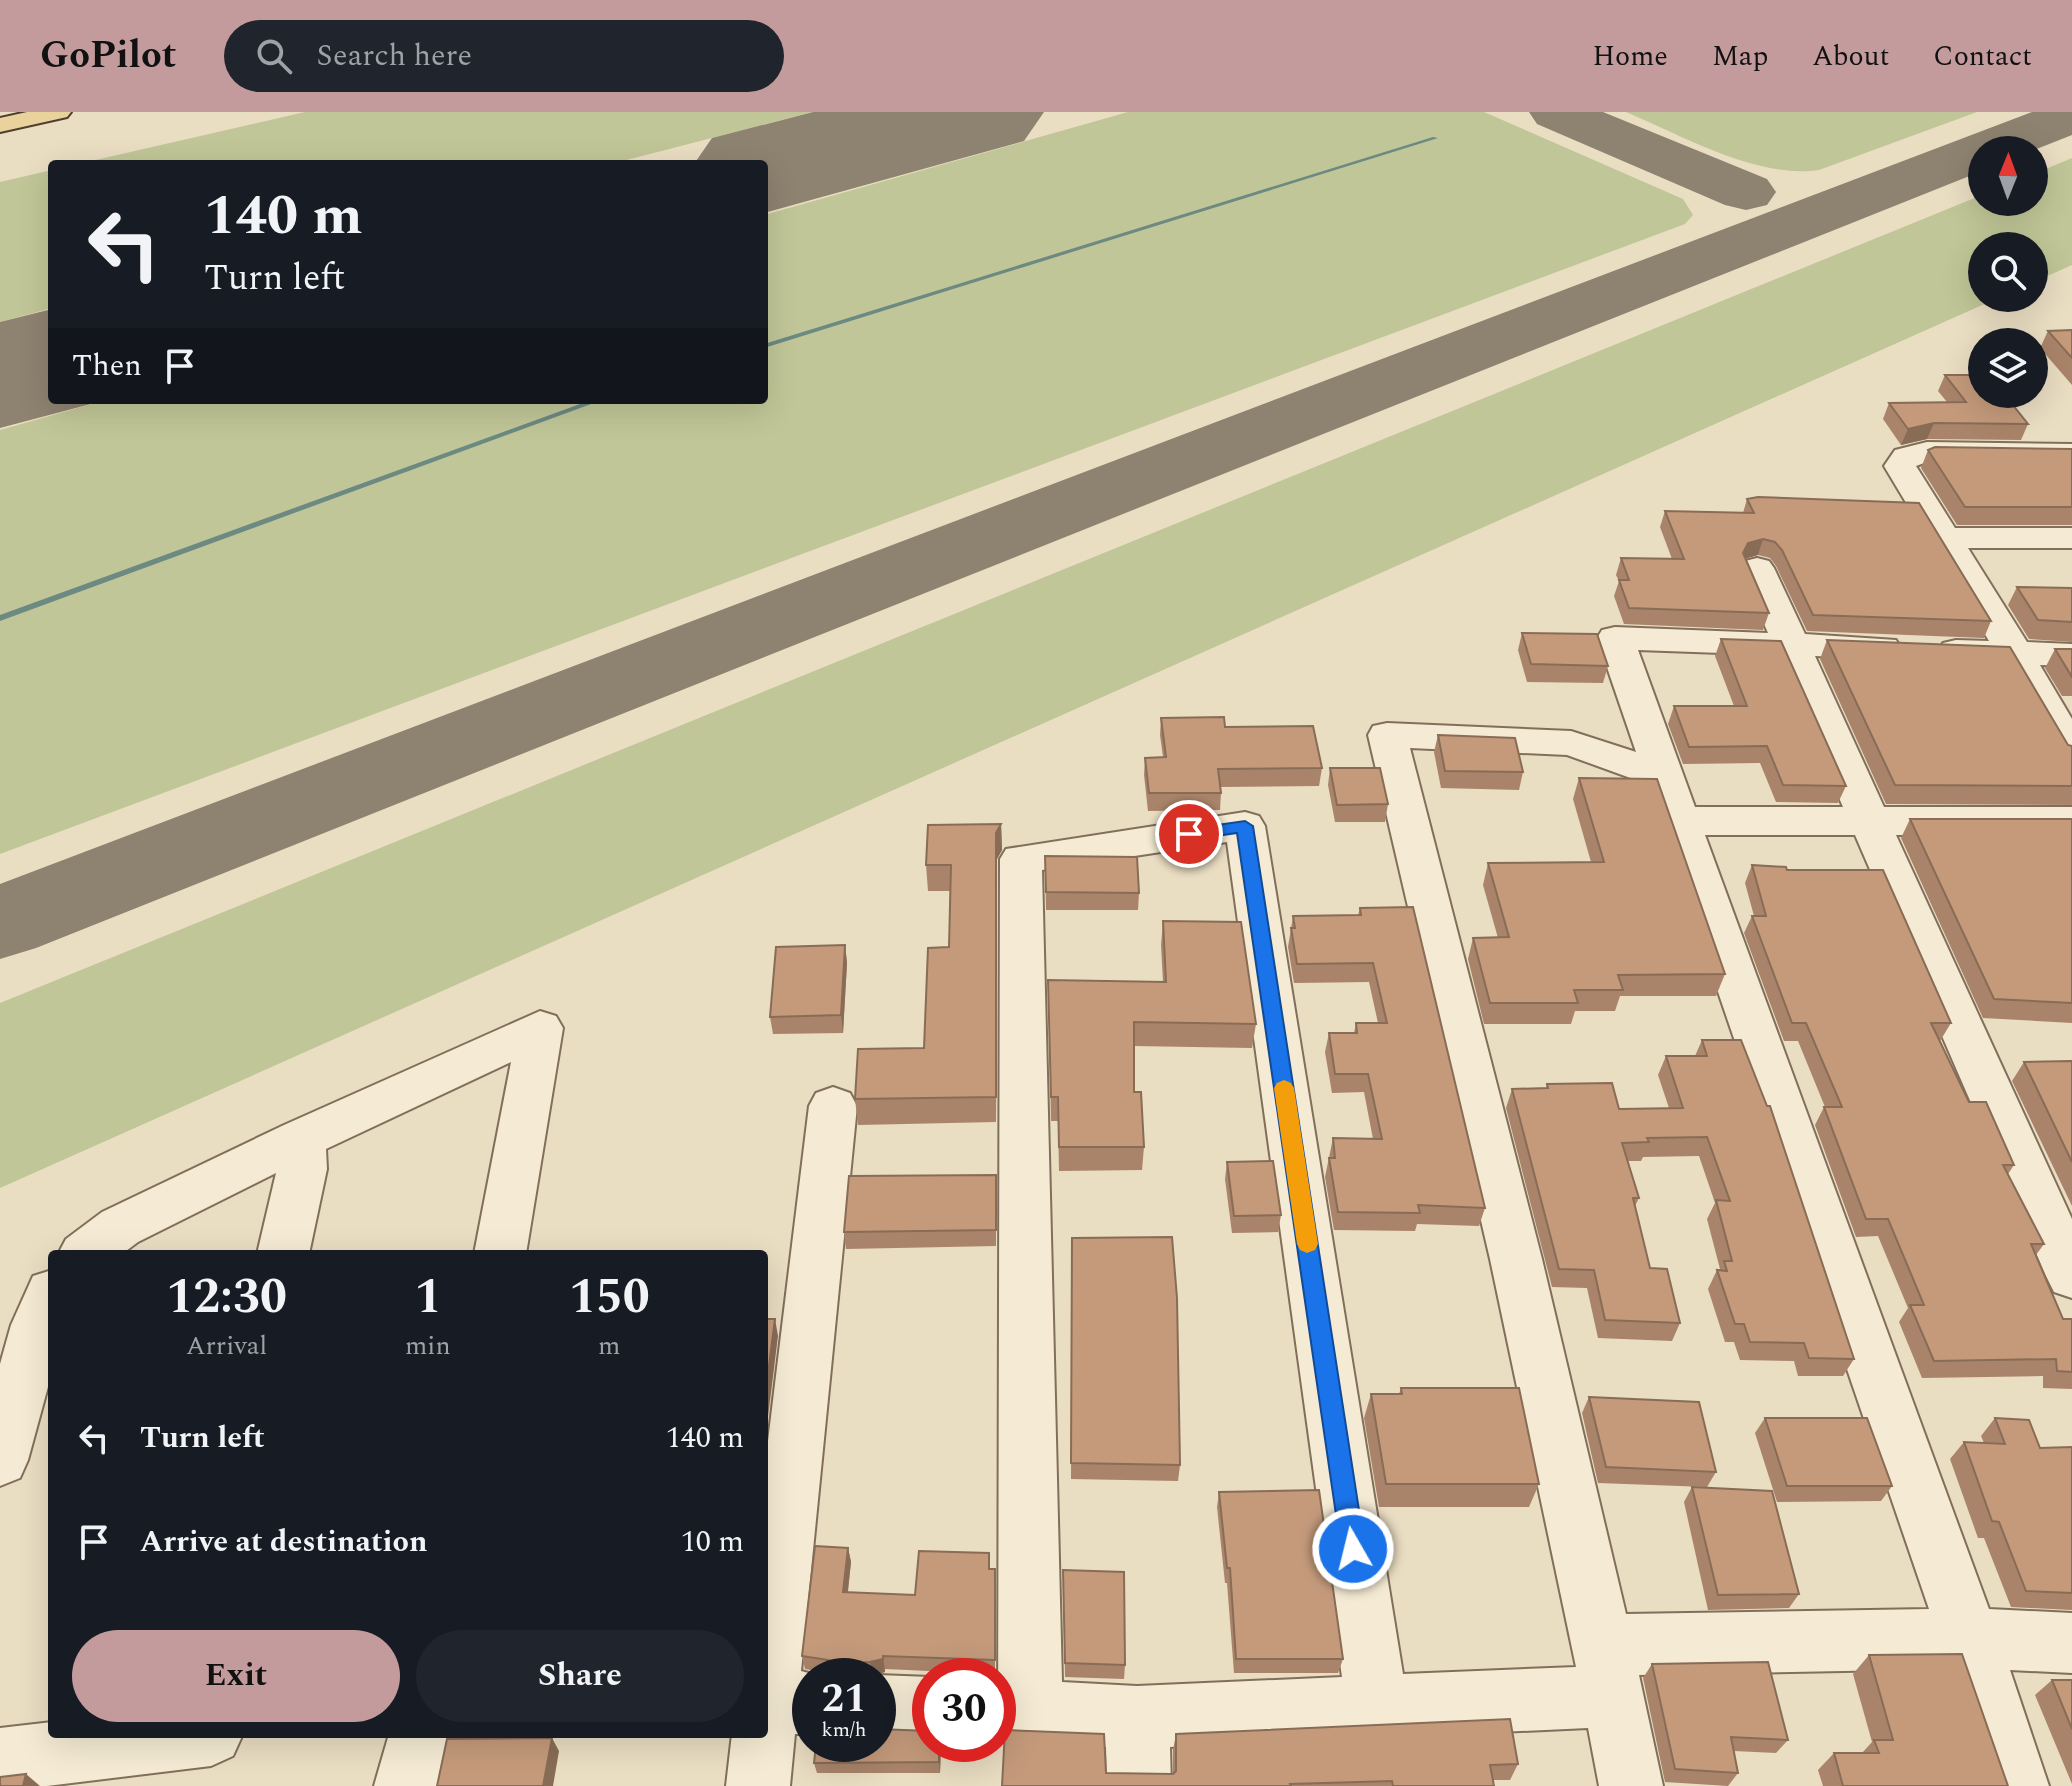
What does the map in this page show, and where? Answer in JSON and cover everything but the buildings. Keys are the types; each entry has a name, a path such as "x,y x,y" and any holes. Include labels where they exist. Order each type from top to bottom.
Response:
{"main road":[{"path":"0,125 55,112"}],"street":[{"path":"2072,454 1927,452 1906,457 1900,472 1945,538 2072,752"},
{"path":"1945,538 2072,538"},
{"path":"1757,568 2072,1276"},
{"path":"2017,1786 1969,1638 1615,638 2072,655"},
{"path":"1631,1786 1609,1671 1457,1015 1387,735 1571,743 1672,799 1870,822 2072,821"},
{"path":"1014,1658 1021,859 1245,826 1377,1707"},
{"path":"89,1250 120,1227 540,1028 501,1250"},
{"path":"758,1786 781,1702 833,1106"},
{"path":"284,1250 302,1169 301,1139"},
{"path":"0,1460 38,1325 48,1301"},
{"path":"1016,1712 1137,1717 1377,1707 1609,1671 1969,1638 2072,1643"},
{"path":"1137,1717 1139,1786"},
{"path":"0,1760 168,1738"},
{"path":"406,1786 420,1738"}],"green space":[{"path":"305,112 812,112 626,160 95,160"},
{"path":"1128,112 1484,112 1683,199 1693,215 1685,224 0,854 0,430 92,404 768,404 768,214"},
{"path":"1626,112 1977,112 1819,170 1795,171 1746,162"},
{"path":"2072,158 2072,265 2048,276 2048,232 1968,232 1968,311 0,1188 0,1003 1968,201 1968,216 2048,216 2048,168"},
{"path":"48,171 48,309 0,322 0,182"}],"waterway":[{"path":"768,345 1435,138"},
{"path":"0,618 587,404"}],"taxiway":[{"path":"1556,112 1746,192"},
{"path":"2020,136 2072,116"},
{"path":"0,923 1968,156"}],"runway":[{"path":"768,168 975,112"},
{"path":"0,375 48,362"}],"slow traffic":[{"path":"1284,1088 1307,1244"}],"route":[{"path":"1189,834 1245,826 1353,1549"}]}
